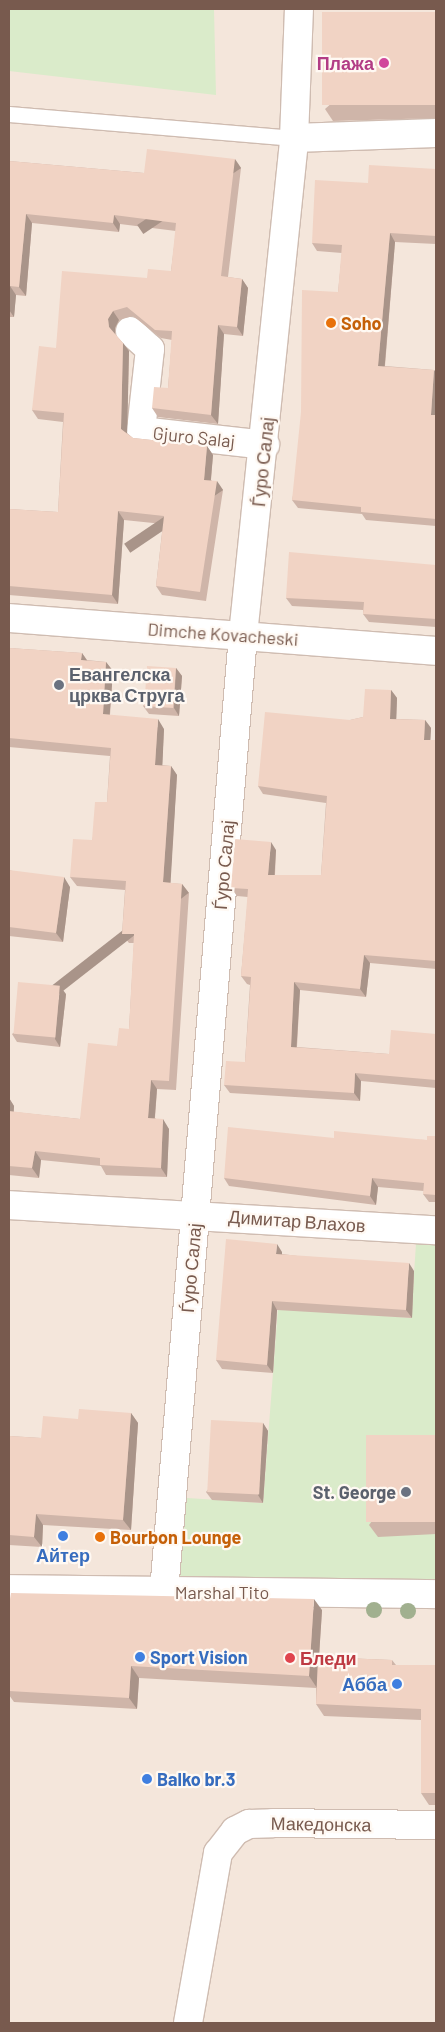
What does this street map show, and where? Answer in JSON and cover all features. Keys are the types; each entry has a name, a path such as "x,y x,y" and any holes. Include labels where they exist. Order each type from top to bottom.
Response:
{"street":[{"path":"299,9 294,138 436,133"},
{"name":"Ѓуро Салај","path":"164,1592 243,635 265,445 294,138"},
{"name":"Gjuro Salaj","path":"130,330 150,349 141,431 265,445"},
{"name":"Dimche Kovacheski","path":"9,618 436,651"},
{"name":"Димитар Влахов","path":"9,1205 196,1214 436,1230"},
{"name":"Marshal Tito","path":"9,1589 436,1594"},
{"name":"Македонска","path":"188,2023 218,1853 235,1831 249,1824 436,1826"}],"lane":[{"path":"9,114 294,138"}],"shaded area":[{"path":"9,9 436,9 436,2023 9,2023"}],"green space":[{"path":"9,10 214,10 216,95 9,71"},
{"path":"417,1229 436,1230 436,1594 164,1592 172,1497 263,1503 278,1308 411,1318"}],"building":[{"name":"Плажа","path":"322,12 436,12 436,105 322,105"},
{"path":"147,149 235,159 221,276 242,279 237,327 218,325 211,415 152,408 154,387 168,388 172,331 155,330 127,307 113,311 108,319 109,327 123,343 121,429 133,438 207,446 204,480 217,481 200,592 156,586 164,516 118,511 112,595 9,586 9,509 58,512 64,413 32,410 39,346 56,348 62,271 147,278 148,269 171,271 176,223 114,215 113,223 26,214 19,287 10,286 9,298 9,161 144,173"},
{"path":"369,165 436,169 436,236 390,233 378,366 434,370 431,415 436,415 436,519 361,512 361,507 292,500 301,412 302,290 338,292 342,245 312,243 315,180 368,183"},
{"path":"289,552 436,565 436,619 363,614 364,602 286,598"},
{"path":"9,648 82,653 81,660 106,662 103,714 158,719 155,765 171,766 163,882 182,884 169,1081 151,1080 148,1118 163,1119 161,1168 100,1165 100,1158 35,1151 32,1168 9,1166 9,1111 80,1119 88,1043 117,1046 119,1028 129,1029 134,934 122,934 126,881 70,877 73,839 92,840 95,802 107,802 111,748 9,738"},
{"path":"147,666 176,668 173,708 144,706"},
{"path":"365,689 391,690 390,719 425,720 424,740 436,740 436,961 364,955 360,989 294,982 291,1047 389,1054 391,1030 436,1034 436,1080 355,1073 354,1093 224,1085 226,1061 245,1062 251,977 241,976 248,889 231,888 235,839 271,842 268,875 321,875 327,796 258,786 265,712 350,720 363,717"},
{"path":"9,870 64,877 56,933 9,927"},
{"path":"18,982 60,986 55,1037 13,1034"},
{"path":"228,1127 334,1138 334,1131 427,1140 427,1136 436,1136 436,1195 423,1194 424,1183 372,1178 370,1196 224,1178"},
{"path":"226,1239 277,1244 276,1254 409,1263 406,1310 272,1301 267,1365 216,1360"},
{"path":"79,1409 131,1413 123,1520 36,1514 34,1537 9,1535 9,1436 41,1438 43,1416 78,1419"},
{"path":"211,1420 263,1423 259,1495 207,1492"},
{"name":"St. George","path":"366,1435 436,1435 436,1522 366,1522"},
{"path":"11,1593 314,1599 309,1676 131,1666 129,1698 9,1691 9,1599"},
{"path":"318,1657 392,1660 392,1665 436,1665 436,1793 421,1793 421,1709 316,1704"}],"place":[{"name":"Плажа","path":"384,63"},
{"name":"Soho","path":"331,323"},
{"name":"Евангелска црква Струга","path":"59,685"},
{"name":"St. George","path":"406,1492"},
{"name":"Айтер","path":"63,1536"},
{"name":"Bourbon Lounge","path":"100,1537"},
{"name":"Sport Vision","path":"140,1657"},
{"name":"Бледи","path":"290,1658"},
{"name":"Абба","path":"397,1684"},
{"name":"Balko br.3","path":"147,1779"}]}
